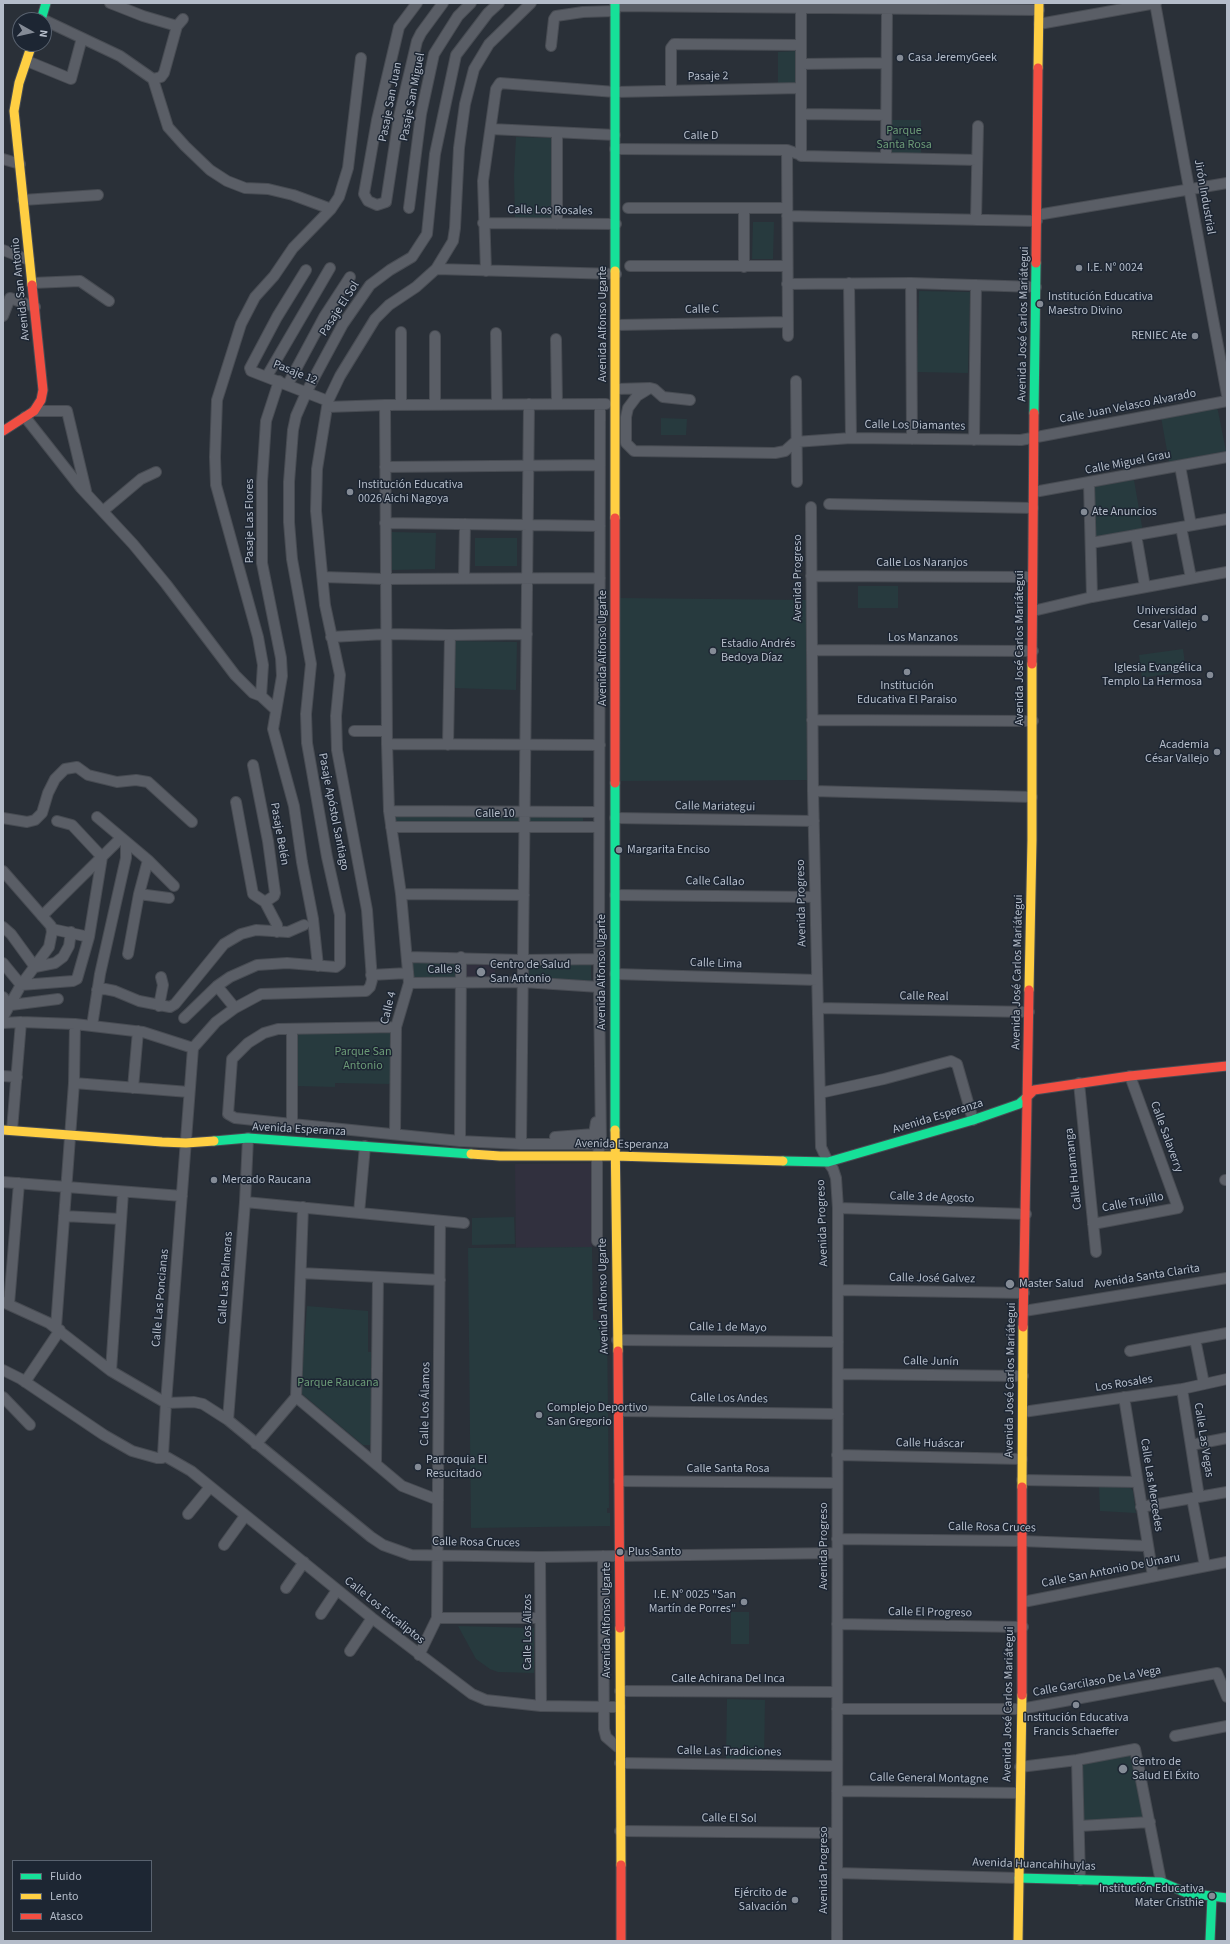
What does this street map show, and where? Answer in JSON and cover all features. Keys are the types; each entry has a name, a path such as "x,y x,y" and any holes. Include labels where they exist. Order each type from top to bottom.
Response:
{"street":[{"path":"110,3 143,16 180,22 164,74 153,79"},
{"name":"Pasaje San Juan","path":"417,3 399,27 378,120 364,194 366,199 374,204 380,205 386,202 400,117 417,41 421,33 443,3"},
{"name":"Pasaje San Miguel","path":"409,208 420,114 434,54 458,16 471,3"},
{"name":"Pasaje El Sol","path":"311,664 292,559 289,522 291,445 296,416 307,391 343,324 370,286 390,270 412,257 427,234 435,154 456,56 488,13 499,3"},
{"path":"3,1023 21,1022 75,1024 138,1031 193,1048 216,1022 235,1008 261,994 366,991 370,987 371,975 367,910 337,750 336,716 340,675 325,605 316,511 316,482 321,439 328,404 347,365 375,319 389,305 416,287 436,269 453,241 459,148 465,104 474,69 489,44 531,3"},
{"path":"1039,24 1156,3"},
{"name":"Jirón Industrial","path":"1156,3 1227,395"},
{"path":"551,46 554,19 556,16 583,8 676,5 887,10 950,7 1039,7"},
{"name":"Avenida Alfonso Ugarte","path":"615,7 615,1156 619,1411 621,1941"},
{"path":"801,156 801,45 806,7"},
{"name":"Avenida José Carlos Mariátegui","path":"1018,1941 1023,1627 1022,1459 1024,1412 1023,1376 1026,1214 1026,1098 1029,1012 1033,721 1032,577 1035,438 1039,7"},
{"path":"886,158 887,10"},
{"path":"52,24 120,56 153,79 168,127 210,170 227,181 245,188 268,189 293,195 331,209"},
{"path":"27,61 70,79 82,38"},
{"path":"671,91 671,48 674,44 801,45"},
{"name":"Avenida San Antonio","path":"30,52 19,83 14,111 43,390 41,400 34,411"},
{"path":"261,696 263,665 258,637 216,485 215,457 217,400 241,324 255,297 274,276 293,248 331,209 339,197 348,168 361,58"},
{"path":"801,64 886,63"},
{"name":"Pasaje 2","path":"491,129 496,89 500,83 615,92 801,88"},
{"path":"801,114 886,115"},
{"path":"976,220 978,126"},
{"path":"486,271 484,181 491,129 615,135"},
{"path":"557,133 557,224"},
{"name":"Calle D","path":"615,149 786,150"},
{"path":"788,336 786,266 786,150 801,156 978,160"},
{"path":"3,159 20,164"},
{"path":"628,208 744,209 976,220 1037,218 1227,183"},
{"path":"23,200 98,195"},
{"path":"744,209 744,266"},
{"name":"Calle Los Rosales","path":"484,223 616,224"},
{"path":"3,250 29,260"},
{"path":"630,266 786,266"},
{"path":"267,376 330,268"},
{"path":"436,269 616,274"},
{"name":"Pasaje 12","path":"306,270 250,365 252,371 307,391 328,404"},
{"path":"283,382 350,277"},
{"path":"32,284 80,281 109,301"},
{"path":"849,283 851,438"},
{"path":"787,284 911,283 1036,287"},
{"path":"911,283 912,439"},
{"path":"974,440 976,285"},
{"path":"3,316 10,298 35,307"},
{"name":"Calle C","path":"616,325 788,322"},
{"path":"401,405 402,332"},
{"path":"496,333 497,404"},
{"path":"435,405 436,336"},
{"path":"556,339 557,404"},
{"path":"796,381 796,482"},
{"name":"Pasaje Las Flores","path":"283,382 266,421 260,545 262,563 281,658 282,676 273,729 294,806 302,862 313,919 318,966"},
{"path":"616,389 650,388 654,389 663,397 678,400 690,400"},
{"path":"650,388 637,396 632,402 626,417 626,442 634,451 776,453 785,451 795,442"},
{"name":"Calle Juan Velasco Alvarado","path":"1035,438 1227,401"},
{"path":"328,404 616,404"},
{"path":"521,1141 529,404"},
{"name":"Avenida Alfonso Ugarte","path":"597,1241 597,1156 601,1143 599,987 600,404"},
{"path":"385,405 386,744 389,811 401,894 408,956 409,983"},
{"path":"3,430 34,411 67,411 86,493"},
{"path":"25,417 86,493 166,584 235,675 253,693 261,696 276,710"},
{"name":"Calle Los Diamantes","path":"795,442 851,438 974,440 1021,440 1035,438"},
{"name":"Calle Miguel Grau","path":"1034,492 1227,458"},
{"path":"385,467 600,465"},
{"path":"1180,466 1191,525"},
{"path":"103,511 141,479 156,472"},
{"path":"1089,483 1092,597"},
{"path":"829,504 1033,508"},
{"name":"Avenida Progreso","path":"811,507 812,720 820,1147 833,1169 836,1178 838,1208 837,1941"},
{"path":"1091,543 1227,519"},
{"path":"385,523 600,526"},
{"path":"464,578 465,524"},
{"path":"1181,527 1191,578"},
{"path":"1136,535 1145,587"},
{"path":"1033,611 1092,597 1227,572"},
{"name":"Calle Los Naranjos","path":"811,576 1032,577"},
{"path":"323,577 385,579 600,578"},
{"path":"331,637 386,634 527,634"},
{"path":"448,745 450,635"},
{"name":"Los Manzanos","path":"812,650 1033,651"},
{"name":"Pasaje Apóstol Santiago","path":"311,664 306,714 307,743 327,857 340,915 340,964 336,967 318,966"},
{"path":"812,720 1033,721"},
{"path":"354,731 386,731"},
{"path":"386,744 600,745"},
{"name":"Pasaje Belén","path":"253,765 268,841 275,892 274,896 265,902"},
{"path":"3,818 27,822 35,820 42,813 48,793 55,779 65,769 76,767 88,774 117,782 136,780 148,782 192,822"},
{"path":"813,791 1032,797"},
{"path":"236,802 254,894 265,902 277,925 277,932"},
{"path":"389,811 600,812"},
{"path":"98,817 148,860 174,886"},
{"name":"Calle Mariategui","path":"615,818 814,821"},
{"path":"57,821 72,825 102,856"},
{"name":"Calle 10","path":"391,827 599,827"},
{"path":"42,916 102,856 124,840"},
{"path":"92,1026 97,990 112,915 126,858 124,840"},
{"path":"21,985 75,981 88,938 102,856"},
{"path":"128,954 148,860"},
{"path":"3,871 52,929 52,938 48,947 21,985 3,1017"},
{"path":"140,894 169,898"},
{"path":"401,894 524,895"},
{"name":"Calle Callao","path":"615,894 815,897"},
{"path":"97,990 105,989 115,991 139,1001 170,1007 175,1004 224,944 241,934 256,930 288,932 304,925"},
{"path":"3,927 11,934 35,967"},
{"path":"52,929 71,932 88,938"},
{"path":"35,967 55,963 63,957 69,946 71,932"},
{"path":"408,956 523,960 599,959"},
{"path":"460,957 462,983 460,1141"},
{"path":"3,963 21,985"},
{"path":"184,1018 218,986 230,977 257,964 287,963 318,966"},
{"path":"371,975 408,973"},
{"name":"Calle Lima","path":"615,974 817,980"},
{"path":"160,1006 163,985 161,977"},
{"name":"Calle 8","path":"409,983 523,982 599,987"},
{"name":"Calle 4","path":"395,1134 396,1028 409,983"},
{"path":"218,986 235,1008"},
{"path":"3,997 10,1006"},
{"path":"10,1006 58,999"},
{"name":"Calle Real","path":"818,1008 1029,1012"},
{"path":"8,1130 17,1077 21,1022"},
{"path":"25,1382 58,1329 69,1135 74,1083 75,1024"},
{"path":"396,1028 278,1029 264,1033 248,1043 232,1059 228,1114 235,1118 460,1141 615,1144"},
{"path":"292,1029 292,1124"},
{"path":"133,1088 138,1031"},
{"name":"Calle Las Poncianas","path":"163,1455 193,1048"},
{"path":"820,1093 884,1079 935,1064 951,1061 958,1064 973,1120"},
{"name":"Avenida Esperanza","path":"8,1130 186,1143 248,1138 500,1156 615,1156 828,1162 973,1120 1019,1104 1034,1090 1130,1076 1227,1066"},
{"path":"3,1076 17,1077"},
{"name":"Calle Salaverry","path":"1130,1076 1178,1208"},
{"path":"74,1083 189,1092"},
{"name":"Calle Huamanga","path":"1079,1083 1096,1252"},
{"path":"521,1141 594,1134 596,1111 600,1094"},
{"name":"Calle Las Palmeras","path":"228,1420 245,1202 248,1138"},
{"path":"359,1213 365,1146"},
{"path":"3,1182 182,1196"},
{"path":"19,1183 14,1242 7,1273 6,1303 58,1329 111,1371 166,1403"},
{"path":"111,1371 123,1192"},
{"path":"245,1202 464,1224"},
{"path":"256,1444 296,1397 303,1207"},
{"name":"Calle 3 de Agosto","path":"838,1208 1026,1214"},
{"name":"Calle Trujillo","path":"1093,1224 1178,1208"},
{"path":"64,1216 121,1220"},
{"name":"Calle Los Álamos","path":"419,1655 437,1618 440,1221"},
{"path":"3,1241 14,1242"},
{"path":"300,1273 440,1280"},
{"path":"376,1463 378,1277"},
{"name":"Avenida Santa Clarita","path":"1024,1311 1227,1278"},
{"name":"Calle José Galvez","path":"838,1290 1024,1293"},
{"path":"1130,1351 1227,1333"},
{"path":"1195,1339 1204,1384"},
{"name":"Calle 1 de Mayo","path":"617,1340 838,1342"},
{"path":"3,1370 25,1382 132,1451 157,1458 162,1458 163,1455"},
{"name":"Calle Junín","path":"838,1374 1023,1376"},
{"name":"Los Rosales","path":"1024,1412 1182,1389 1227,1379"},
{"name":"Calle Las Vegas","path":"1182,1389 1191,1444 1205,1566"},
{"path":"3,1397 30,1425"},
{"path":"296,1397 402,1486 438,1500"},
{"name":"Calle Las Mercedes","path":"1124,1397 1153,1576"},
{"name":"Calle Rosa Cruces","path":"166,1403 200,1402 228,1420 316,1494 383,1546 410,1555 540,1557 837,1553"},
{"name":"Calle Los Andes","path":"619,1411 838,1414"},
{"path":"1191,1444 1227,1438"},
{"name":"Calle Los Eucaliptos","path":"163,1455 190,1471 372,1618 472,1694 486,1700 541,1706 620,1707"},
{"name":"Calle Huáscar","path":"837,1455 1022,1459"},
{"path":"1022,1480 1138,1482"},
{"name":"Calle Santa Rosa","path":"619,1481 837,1483"},
{"path":"188,1514 210,1488"},
{"path":"1141,1507 1227,1492"},
{"path":"224,1545 245,1516"},
{"name":"Calle Rosa Cruces","path":"837,1539 1022,1541 1147,1546"},
{"path":"603,1556 604,1729 606,1737 620,1749"},
{"name":"Calle Los Alizos","path":"540,1557 541,1706"},
{"path":"286,1588 304,1562"},
{"name":"Calle San Antonio De Umaru","path":"1022,1602 1227,1562"},
{"path":"321,1614 337,1590"},
{"path":"350,1650 372,1618"},
{"path":"437,1618 540,1618"},
{"name":"Calle El Progreso","path":"837,1624 1023,1627"},
{"name":"Calle Garcilaso De La Vega","path":"837,1709 1022,1709 1217,1673 1226,1694"},
{"name":"Calle Achirana Del Inca","path":"620,1691 837,1692"},
{"path":"1175,1736 1227,1726"},
{"path":"1020,1767 1077,1760 1135,1749 1161,1882"},
{"path":"1077,1760 1080,1880"},
{"name":"Calle Las Tradiciones","path":"620,1763 837,1766"},
{"name":"Calle General Montagne","path":"837,1791 1020,1794"},
{"path":"1078,1826 1150,1822"},
{"name":"Calle El Sol","path":"620,1831 837,1833"},
{"name":"Avenida Huancahihuylas","path":"837,1873 1161,1882 1187,1893 1227,1898"},
{"path":"1210,1941 1212,1897"}],"shaded area":[{"name":"Centro de Salud San Antonio","path":"466,965 495,965 495,978 466,979"},
{"path":"591,1163 592,1247 516,1248 515,1164"}],"green space":[{"path":"796,51 796,85 778,85 778,52"},
{"name":"Parque Santa Rosa","path":"888,120 921,120 921,155 888,155"},
{"path":"516,137 552,138 553,218 515,218 514,176"},
{"path":"753,222 774,222 773,259 752,259"},
{"path":"919,291 970,292 968,373 917,372"},
{"path":"1217,406 1226,451 1169,462 1161,417"},
{"path":"661,418 687,419 686,435 661,435"},
{"path":"1134,480 1143,532 1093,541 1091,487"},
{"path":"391,532 436,533 435,569 391,570"},
{"path":"475,538 517,538 517,566 475,566"},
{"path":"858,586 898,586 898,608 858,608"},
{"name":"Estadio Andrés Bedoya Díaz","path":"620,598 806,600 807,780 621,781"},
{"path":"455,641 517,642 516,690 454,688"},
{"path":"1183,649 1186,671 1142,678 1139,655"},
{"path":"521,815 521,822 395,823 394,816"},
{"path":"530,815 583,816 583,824 529,823"},
{"path":"413,960 457,961 457,980 413,979"},
{"path":"526,964 591,964 591,981 527,981"},
{"name":"Parque San Antonio","path":"392,1033 391,1084 335,1083 335,1087 297,1086 297,1034"},
{"path":"514,1217 515,1244 472,1245 472,1218"},
{"name":"Complejo Deportivo San Gregorio","path":"592,1247 593,1320 607,1320 609,1508 607,1508 607,1513 610,1513 610,1526 471,1528 468,1248"},
{"name":"Parque Raucana","path":"307,1306 368,1311 368,1352 371,1352 373,1443 370,1445 363,1445 301,1393"},
{"path":"1099,1486 1131,1488 1133,1491 1136,1513 1100,1511"},
{"path":"731,1612 749,1612 749,1644 731,1644"},
{"path":"458,1626 534,1628 534,1673 498,1672 490,1669 476,1659"},
{"path":"727,1699 765,1700 764,1759 726,1759"},
{"path":"1132,1754 1145,1818 1081,1822 1079,1763"}],"traffic: fast":[{"path":"43,12 46,3"},
{"path":"615,3 615,271"},
{"path":"1034,413 1036,263"},
{"path":"615,783 615,1130"},
{"path":"783,1161 828,1162 973,1120 1019,1104 1026,1098"},
{"path":"214,1141 248,1138 471,1154"},
{"path":"1019,1878 1161,1882 1187,1893 1227,1898"},
{"path":"1210,1941 1212,1897"}],"traffic: slow":[{"path":"1038,68 1039,3"},
{"path":"29,52 19,83 14,111 32,285"},
{"path":"615,271 615,518"},
{"path":"1029,990 1032,840 1032,664"},
{"path":"3,1130 162,1142 186,1143 214,1141"},
{"path":"615,1130 618,1351"},
{"path":"471,1154 500,1156 615,1156 783,1161"},
{"path":"1022,1487 1023,1327"},
{"path":"620,1628 621,1865"},
{"path":"1018,1941 1022,1695"}],"traffic: jam":[{"path":"1036,263 1038,68"},
{"path":"3,431 34,411 41,400 43,390 32,285"},
{"path":"1032,664 1034,413"},
{"path":"615,518 615,783"},
{"path":"1023,1327 1029,990"},
{"path":"1026,1098 1034,1090 1130,1076 1227,1066"},
{"path":"618,1351 620,1628"},
{"path":"1022,1487 1022,1695"},
{"path":"621,1865 621,1941"}],"place":[{"name":"Casa JeremyGeek","path":"900,58"},
{"name":"I.E. N° 0024","path":"1079,268"},
{"name":"Institución Educativa Maestro Divino","path":"1040,304"},
{"name":"RENIEC Ate","path":"1195,336"},
{"name":"Institución Educativa 0026 Aichi Nagoya","path":"350,492"},
{"name":"Ate Anuncios","path":"1084,512"},
{"name":"Universidad Cesar Vallejo","path":"1205,618"},
{"name":"Estadio Andrés Bedoya Díaz","path":"713,651"},
{"name":"Institución Educativa El Paraiso","path":"907,672"},
{"name":"Iglesia Evangélica Templo La Hermosa","path":"1210,675"},
{"name":"Academia César Vallejo","path":"1217,752"},
{"name":"Margarita Enciso","path":"619,850"},
{"name":"Centro de Salud San Antonio","path":"481,972"},
{"name":"Mercado Raucana","path":"214,1180"},
{"name":"Master Salud","path":"1010,1284"},
{"name":"Complejo Deportivo San Gregorio","path":"539,1415"},
{"name":"Parroquia El Resucitado","path":"418,1467"},
{"name":"Plus Santo","path":"620,1552"},
{"name":"I.E. N° 0025 \"San Martín de Porres\"","path":"744,1602"},
{"name":"Institución Educativa Francis Schaeffer","path":"1076,1705"},
{"name":"Centro de Salud El Éxito","path":"1123,1769"},
{"name":"Institución Educativa Mater Cristhie","path":"1212,1896"},
{"name":"Ejército de Salvación","path":"795,1900"}]}
